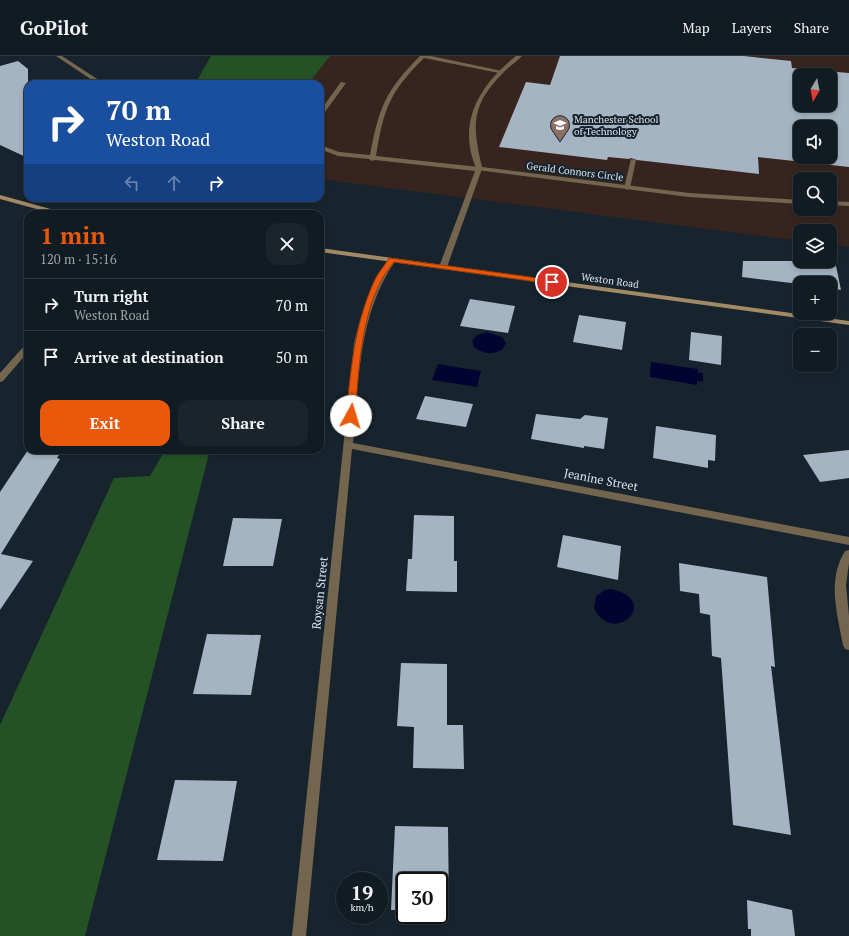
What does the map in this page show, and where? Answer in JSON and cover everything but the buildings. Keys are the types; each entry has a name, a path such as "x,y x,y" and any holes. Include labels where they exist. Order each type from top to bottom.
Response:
{"street":[{"path":"59,56 96,80"},
{"path":"372,159 384,103 403,75 423,56 499,71"},
{"path":"443,267 479,169 473,142 472,126 474,114 499,71 519,56"},
{"path":"324,109 343,83"},
{"name":"Gerald Connors Circle","path":"324,149 338,154 372,159 479,169 627,188 689,195 793,202"},
{"path":"627,188 633,160"},
{"path":"0,197 48,210"},
{"path":"837,203 849,204"},
{"name":"Weston Road","path":"324,251 849,323"},
{"name":"Roysan Street","path":"299,936 358,344 362,323 376,283 392,260"},
{"path":"0,379 24,352"},
{"name":"Jeanine Street","path":"348,445 849,540"},
{"path":"849,554 840,574 841,596 849,645"}],"shaded area":[{"name":"Manchester School of Technology","path":"211,56 849,56 849,247 837,245 837,224 793,224 793,240 324,180 324,80 197,80"}],"green space":[{"path":"211,56 330,56 311,80 197,80"},
{"path":"163,454 209,454 85,936 0,936 0,725 114,478 150,476"}],"water":[{"path":"487,332 502,337 506,343 502,350 495,353 488,353 480,351 474,347 472,341 477,335"},
{"path":"651,362 698,369 698,373 703,373 703,382 697,381 697,385 650,377"},
{"path":"438,364 481,371 477,387 432,380"},
{"path":"611,589 626,595 633,602 633,610 629,618 621,622 612,623 602,619 594,608 596,596 605,590"}],"place":[{"name":"Manchester School of Technology","path":"560,142"}],"route":[{"path":"351,416 358,344 362,323 376,283 392,260 552,282"}]}
